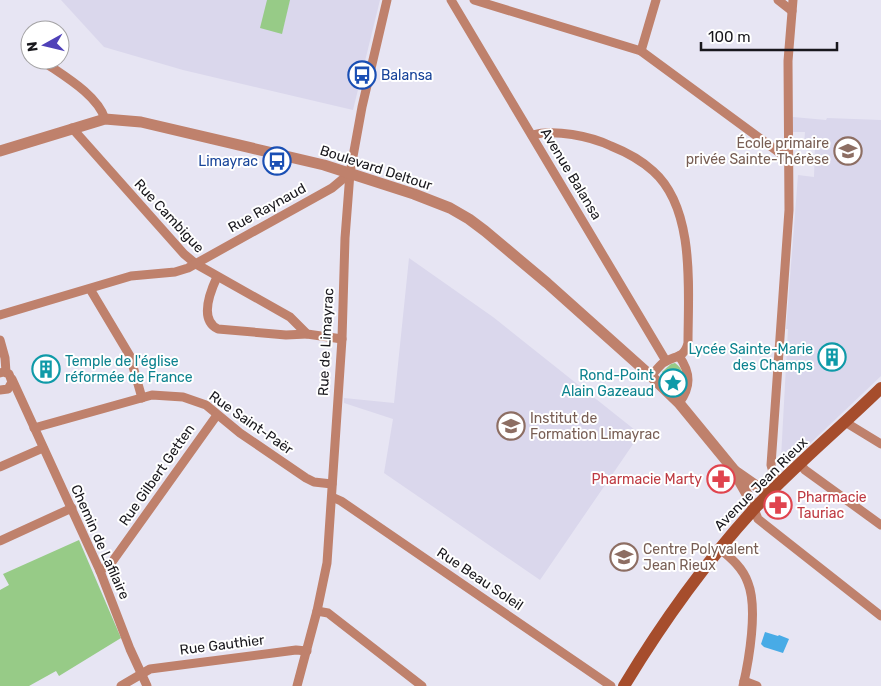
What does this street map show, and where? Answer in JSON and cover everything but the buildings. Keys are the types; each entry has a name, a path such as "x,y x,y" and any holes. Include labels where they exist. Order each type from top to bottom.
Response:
{"main road":[{"name":"Avenue Jean Rieux","path":"624,686 663,623 719,548 773,490 881,388"}],"street":[{"name":"Rue de Limayrac","path":"297,686 318,611 327,563 342,339 345,238 350,173 367,84 387,0"},
{"name":"Avenue Balansa","path":"452,0 666,361"},
{"path":"474,0 641,51 788,159"},
{"path":"641,51 656,0"},
{"path":"778,0 792,11"},
{"path":"773,490 772,465 789,210 788,61 793,0"},
{"path":"54,70 92,98 99,106 105,119"},
{"name":"Boulevard Deltour","path":"0,151 105,119 141,122 324,165 434,202 469,219 546,283 679,402 734,470 754,509"},
{"name":"Rue Cambigue","path":"72,128 184,254 217,277 290,317 307,334"},
{"path":"532,135 549,133 588,137 630,154 655,172 673,198 680,217 685,242 688,343 686,351 666,361 651,376"},
{"name":"Rue Raynaud","path":"0,315 90,289 104,283 131,276 175,272 196,264 210,254 332,188 350,173"},
{"path":"217,277 213,285 207,312 210,323 218,329 276,334 307,334 342,339"},
{"path":"90,289 130,356 142,398"},
{"name":"Chemin de Lafilaire","path":"0,340 5,358 6,375 11,386 2,390"},
{"path":"679,356 686,369 688,387 679,402"},
{"name":"Chemin de Lafilaire","path":"6,375 26,409 72,508 147,686"},
{"name":"Chemin de Lafilaire","path":"2,390 12,396 26,409"},
{"name":"Rue Saint-Paër","path":"34,428 142,398 163,395 183,397 206,405 217,415 306,478 314,482 332,484"},
{"name":"Rue Gilbert Getten","path":"100,571 112,562 217,415"},
{"path":"845,422 881,444"},
{"path":"0,468 43,448"},
{"path":"800,464 881,525"},
{"name":"Boulevard Deltour","path":"734,470 773,490"},
{"name":"Rue Beau Soleil","path":"332,497 341,501 611,686"},
{"path":"0,541 72,508"},
{"path":"754,509 762,522 881,616"},
{"path":"719,548 736,563 744,575 750,590 751,632 743,684 757,686"},
{"path":"318,611 328,613 422,686"},
{"name":"Rue Gauthier","path":"141,673 150,669 267,653 296,650 307,651"},
{"path":"122,686 141,673"}],"shaded area":[{"path":"61,0 380,0 353,110 183,70 104,47"},
{"path":"793,117 826,120 827,118 881,120 881,376 800,453 796,449 787,458 781,458 788,329 786,329 798,175 814,177 815,146 804,145 805,132 792,132"},
{"name":"Institut de Formation Limayrac","path":"409,258 493,317 640,434 540,580 384,473 393,419 344,403 344,398 394,403"}],"green space":[{"path":"267,0 290,0 282,34 260,28"},
{"path":"675,363 683,374 683,389 674,382 677,380 677,377 673,377 672,381 662,372"},
{"path":"79,540 121,638 59,676 56,671 29,686 0,686 0,590 9,585 3,574"}],"water":[{"path":"765,632 789,639 783,653 764,647 761,644"}],"place":[{"name":"Balansa","path":"362,75"},
{"name":"École primaire privée Sainte-Thérèse","path":"848,151"},
{"name":"Limayrac","path":"277,161"},
{"name":"Lycée Sainte-Marie des Champs","path":"832,357"},
{"name":"Temple de l'église réformée de France","path":"46,369"},
{"name":"Rond-Point Alain Gazeaud","path":"673,383"},
{"name":"Institut de Formation Limayrac","path":"511,426"},
{"name":"Pharmacie Marty","path":"721,479"},
{"name":"Pharmacie Tauriac","path":"778,505"},
{"name":"Centre Polyvalent Jean Rieux","path":"624,557"}]}
